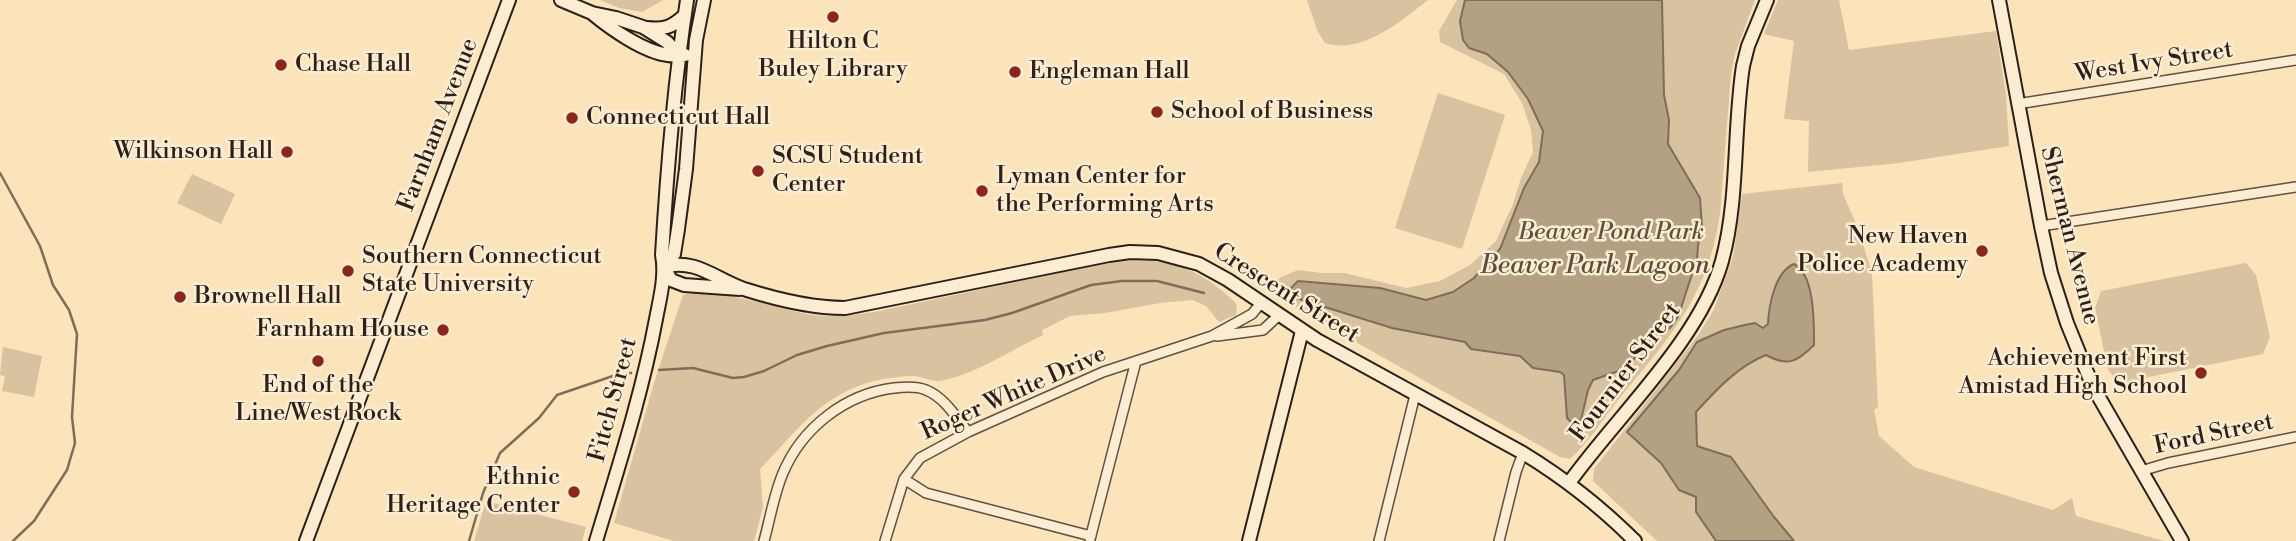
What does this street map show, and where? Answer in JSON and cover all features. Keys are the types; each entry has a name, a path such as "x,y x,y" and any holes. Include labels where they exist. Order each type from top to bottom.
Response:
{"main road":[{"name":"Farnham Avenue","path":"306,541 509,0"},
{"path":"561,0 592,13 661,30 677,23 684,16"},
{"name":"Fitch Street","path":"596,541 650,355 664,267 663,240 679,55 687,0"},
{"name":"Fitch Street","path":"664,267 674,254 678,229 695,56 704,0"},
{"name":"Fournier Street","path":"1569,483 1670,357 1690,328 1715,279 1729,229 1743,66 1748,46 1767,0"},
{"name":"Sherman Avenue","path":"1999,0 2051,273 2076,347 2098,397 2182,541"},
{"path":"592,13 611,29 650,49 668,55 695,56"},
{"path":"643,27 667,43 679,55"},
{"name":"Crescent Street","path":"744,289 684,285 671,280 664,267 687,264 744,289 806,306 845,308 1097,257 1144,251 1168,254 1199,264 1228,280 1302,331 1523,453 1569,483 1635,541"},
{"path":"1249,541 1302,331"}],"street":[{"name":"West Ivy Street","path":"2017,104 2296,60"},
{"path":"2041,226 2296,187"},
{"name":"Roger White Drive","path":"885,541 904,479 920,458 968,432 1102,372 1212,337 1252,314 1261,303"},
{"name":"Roger White Drive","path":"1212,337 1256,333 1279,316"},
{"path":"904,479 926,493 1090,538 1136,362"},
{"path":"764,541 783,473 804,439 820,421 839,407 881,390 905,387 925,389 942,400 968,432"},
{"path":"1378,541 1415,395"},
{"name":"Ford Street","path":"2141,471 2296,437"},
{"path":"1499,541 1523,453"}],"green space":[{"path":"600,0 663,0 642,12 619,8"},
{"path":"1307,0 1428,0 1380,34 1353,44 1339,45 1325,43 1317,30"},
{"name":"Beaver Park Lagoon","path":"1457,0 1755,0 1735,54 1731,74 1720,213 1706,270 1683,317 1668,338 1570,459 1560,457 1313,318 1268,288 1281,277 1298,270 1345,273 1406,288 1440,281 1470,265 1496,241 1533,152 1531,130 1522,103 1504,74 1440,42 1439,31"},
{"path":"1778,0 1839,0 1849,50 1996,31 2006,95 2009,146 1899,163 1808,172 1809,121 1784,119 1794,41 1764,34"},
{"path":"1438,93 1505,115 1462,249 1395,228"},
{"path":"192,174 235,194 221,224 177,203"},
{"name":"Beaver Pond Park","path":"1842,183 1843,194 1858,228 1872,273 1878,407 1874,410 1879,436 1914,467 2053,510 2072,498 2076,516 2164,541 1657,541 1593,481 1594,469 1699,334 1714,309 1733,257 1742,194"},
{"path":"1130,260 1175,265 1200,275 1236,303 1236,315 1219,322 1206,306 1192,300 1070,316 1042,330 1043,335 981,367 955,377 938,381 915,376 895,377 847,391 826,403 806,420 760,469 763,507 754,541 673,541 614,523 654,383 683,295 711,293 813,315 846,316"},
{"path":"2246,263 2256,275 2270,337 2263,354 2119,383 2108,370 2095,308 2101,291"},
{"path":"3,347 42,356 34,397 2,391 5,376 0,375"},
{"path":"486,501 586,527 582,541 474,541"}],"water":[{"name":"Beaver Park Lagoon","path":"1465,0 1662,0 1668,144 1700,198 1702,228 1697,259 1678,317 1670,328 1638,354 1627,368 1593,380 1581,420 1572,423 1567,418 1564,375 1560,372 1533,368 1520,356 1471,349 1465,342 1392,328 1293,297 1291,288 1298,281 1380,288 1426,300 1453,292 1474,278 1500,249 1524,188 1539,162 1543,131 1528,99 1508,72 1487,54 1469,48 1463,40 1460,21"},
{"path":"1794,264 1801,270 1810,289 1814,345 1792,361 1780,361 1766,355 1746,365 1728,379 1696,412 1697,446 1731,457 1794,541 1716,541 1696,512 1696,497 1679,490 1661,463 1627,432 1679,370 1697,342 1724,330 1755,323 1763,328 1768,324 1778,281 1787,268"}],"waterway":[{"path":"0,173 40,246 53,285 69,310 77,334 72,417 75,443 67,470 34,521 13,541"},
{"path":"659,370 693,368 733,378 744,377 827,346 884,333 985,320 1091,285 1122,281 1157,281 1204,293"},
{"path":"469,541 483,493 500,453 539,418 557,395 613,376 631,373"}],"place":[{"name":"Hilton C Buley Library","path":"833,17"},
{"name":"Chase Hall","path":"281,65"},
{"name":"Engleman Hall","path":"1015,72"},
{"name":"School of Business","path":"1157,112"},
{"name":"Connecticut Hall","path":"572,118"},
{"name":"Wilkinson Hall","path":"287,152"},
{"name":"SCSU Student Center","path":"758,171"},
{"name":"Lyman Center for the Performing Arts","path":"982,191"},
{"name":"New Haven Police Academy","path":"1982,251"},
{"name":"Southern Connecticut State University","path":"348,271"},
{"name":"Brownell Hall","path":"180,297"},
{"name":"Farnham House","path":"443,330"},
{"name":"End of the Line/West Rock","path":"318,361"},
{"name":"Achievement First Amistad High School","path":"2201,373"},
{"name":"Ethnic Heritage Center","path":"574,492"}]}
